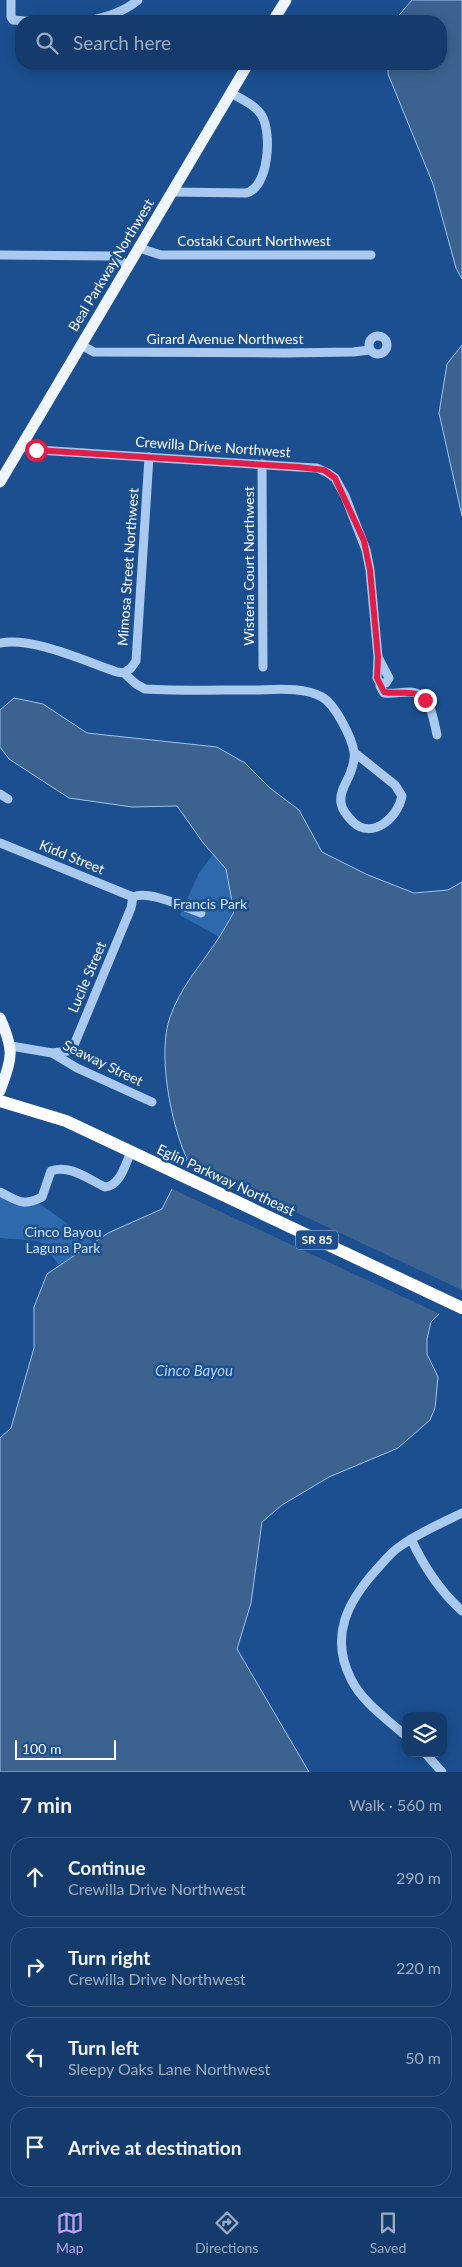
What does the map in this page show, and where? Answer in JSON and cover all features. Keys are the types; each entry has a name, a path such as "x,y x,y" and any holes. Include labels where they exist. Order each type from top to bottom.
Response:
{"highway":[{"name":"Eglin Parkway Northeast","path":"0,1101 66,1121 462,1308"}],"main road":[{"path":"277,15 286,0"},
{"name":"Beal Parkway Northwest","path":"0,482 244,70"},
{"path":"0,1018 11,1046 12,1055 0,1092"}],"street":[{"path":"11,0 11,17 15,19"},
{"path":"112,15 138,0"},
{"path":"172,192 246,193 258,186 266,162 264,118 256,108 231,93"},
{"name":"Costaki Court Northwest","path":"139,248 161,255 371,255"},
{"path":"0,255 114,256 128,266"},
{"name":"Girard Avenue Northwest","path":"81,345 94,352 284,353 370,350"},
{"name":"Crewilla Drive Northwest","path":"22,446 38,450 317,468 328,473 339,483 366,550 378,657 377,678 380,686 384,692 410,692 421,695 429,705 437,735"},
{"name":"Mimosa Street Northwest","path":"124,673 136,661 149,457"},
{"name":"Wisteria Court Northwest","path":"262,464 263,667"},
{"path":"0,643 12,641 28,642 124,673 145,689 291,690 321,696 332,706 342,722 355,753 395,785 402,796 401,802 389,819 372,830 366,830 356,824 345,812 341,803 342,790 351,772 355,753"},
{"name":"Kidd Street","path":"0,843 133,896 138,894 151,895 201,913"},
{"name":"Lucile Street","path":"52,1053 68,1051 74,1045 131,908 133,896"},
{"name":"Seaway Street","path":"11,1046 52,1053 77,1068 152,1102"},
{"path":"0,1192 22,1203 31,1203 42,1197 51,1171 60,1168 68,1169 105,1187 111,1187 116,1183 131,1152"},
{"path":"402,1732 358,1690 346,1667 342,1640 346,1616 357,1593 392,1552 411,1539 462,1512"},
{"path":"411,1539 423,1564 436,1583 462,1610"},
{"path":"429,1757 442,1772"}],"green space":[{"name":"Francis Park","path":"213,854 226,869 234,912 219,937 180,915 199,873"},
{"name":"Cinco Bayou Laguna Park","path":"0,1195 39,1203 93,1242 59,1265 40,1241 0,1238"}],"water":[{"path":"412,0 462,0 462,279 456,268 433,184 388,74 388,70 447,70 447,15 399,15"},
{"path":"462,345 462,516 439,413 447,364"},
{"name":"Cinco Bayou","path":"14,698 43,704 87,733 217,747 245,763 270,788 299,810 322,852 368,875 414,893 448,890 462,882 462,1291 431,1322 427,1339 427,1354 438,1377 435,1408 430,1420 398,1448 329,1477 282,1505 262,1522 251,1603 237,1649 309,1772 0,1772 0,1438 11,1428 34,1348 34,1307 47,1274 108,1233 162,1209 187,1159 171,1108 165,1069 166,1032 174,1006 234,912 226,869 204,844 177,806 132,807 69,798 9,759 0,747 0,710"}],"pier":[{"path":"184,1160 462,1290 462,1295 442,1315 170,1188"}],"route":[{"path":"36,450 317,468 324,470 339,483 364,541 370,570 378,657 377,678 380,686 384,692 417,693 425,700"}]}
